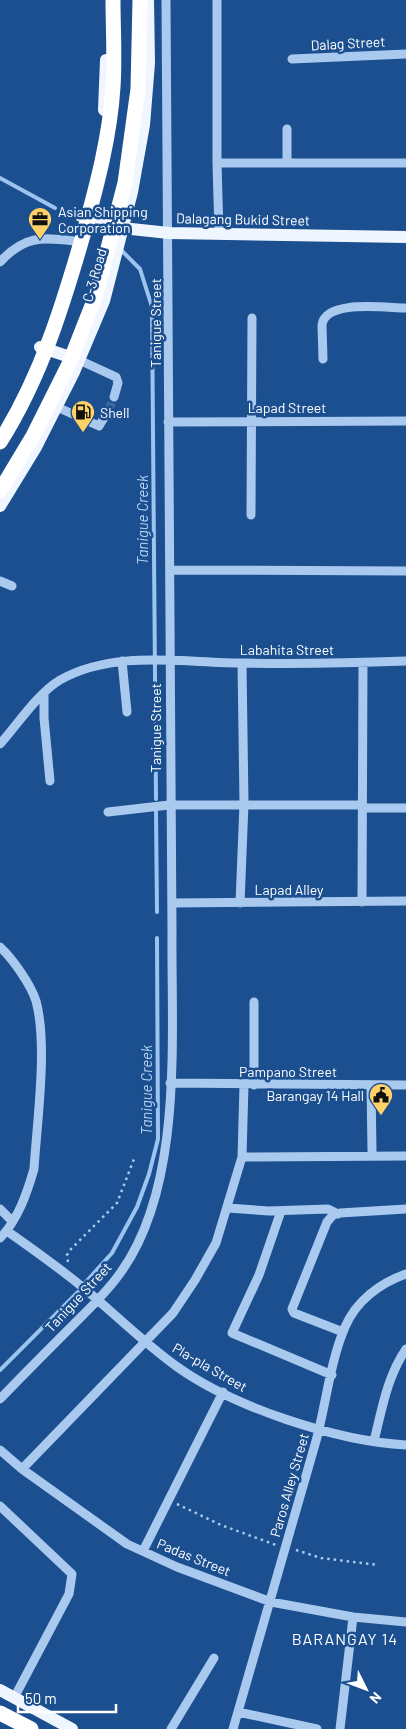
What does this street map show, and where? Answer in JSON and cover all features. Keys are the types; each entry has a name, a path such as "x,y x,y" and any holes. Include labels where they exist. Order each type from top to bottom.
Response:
{"highway":[{"path":"0,442 10,426 48,347 68,289 99,175 113,88 113,0"},
{"path":"0,491 33,436 69,364 95,298 125,183 138,89 140,0"},
{"path":"0,1713 31,1729"}],"main road":[{"name":"C-3 Road","path":"0,429 40,347 92,179 102,127 106,73 107,0"},
{"name":"C-3 Road","path":"0,506 36,447 57,407 104,301 144,125 149,63 148,0"},
{"name":"Dalagang Bukid Street","path":"82,216 122,228 169,232 406,237"},
{"path":"40,347 79,360"},
{"path":"0,1690 72,1729"}],"street":[{"name":"Tanigue Street","path":"0,1399 98,1300 122,1272 140,1236 158,1190 167,1141 170,1083 172,903 164,661 171,570 168,422 169,232 166,0"},
{"path":"217,0 216,163 219,234"},
{"name":"Dalag Street","path":"292,59 406,54"},
{"path":"287,129 287,163"},
{"path":"216,163 406,164"},
{"path":"0,262 10,251 29,240 47,238 74,241"},
{"path":"322,359 322,325 324,317 328,313 340,307 406,308"},
{"path":"251,515 252,318"},
{"path":"79,360 116,377 118,383 114,397"},
{"path":"57,407 99,426 108,411"},
{"name":"Lapad Street","path":"168,422 406,421"},
{"path":"171,570 406,571"},
{"path":"0,581 12,586"},
{"path":"0,744 44,694 70,675 122,661 164,661"},
{"path":"122,661 127,712"},
{"name":"Labahita Street","path":"164,661 242,663 406,661"},
{"path":"240,903 244,804 242,663"},
{"path":"362,902 363,663"},
{"path":"44,694 44,718 50,781"},
{"path":"108,812 170,805 244,804 406,808"},
{"name":"Lapad Alley","path":"172,903 406,901"},
{"path":"0,1238 7,1231 28,1190 34,1169 41,1035 35,1000 17,966 1,950"},
{"path":"254,1002 254,1085"},
{"name":"Pampano Street","path":"170,1083 406,1085"},
{"path":"22,1469 174,1313 195,1280 216,1243 242,1157 244,1085"},
{"path":"371,1085 372,1151"},
{"path":"242,1157 406,1156"},
{"path":"228,1208 281,1211 328,1209 338,1214 406,1209"},
{"path":"0,1209 12,1221"},
{"path":"281,1211 259,1275 232,1333 332,1375"},
{"path":"338,1214 327,1222 292,1309 294,1313 343,1332"},
{"name":"Pla-pla Street","path":"7,1231 98,1300 177,1367 223,1392 261,1410 319,1429 374,1441 406,1445"},
{"name":"Paros Alley Street","path":"233,1729 319,1429 343,1332 357,1308 372,1292 391,1279 406,1274"},
{"path":"374,1441 387,1386 396,1363 406,1349"},
{"path":"143,1551 223,1392"},
{"name":"Padas Street","path":"0,1450 22,1469 127,1544 177,1567 270,1602 353,1617 406,1622"},
{"path":"0,1506 72,1574 70,1594 14,1698"},
{"path":"340,1729 353,1617"},
{"path":"171,1729 214,1658"},
{"path":"238,1712 317,1729"}],"path":[{"path":"70,1278 67,1255 117,1203 134,1160"},
{"path":"169,1500 221,1525 256,1539 320,1558 378,1565"}],"waterway":[{"name":"Tanigue Creek","path":"0,178 55,208"},
{"name":"Tanigue Creek","path":"122,251 140,269 152,307 156,799"},
{"name":"Tanigue Creek","path":"156,811 157,912"},
{"name":"Tanigue Creek","path":"85,1283 112,1253 137,1207 149,1174 158,1139 157,938"},
{"name":"Tanigue Creek","path":"0,1370 78,1292"}],"tunnel":[{"path":"108,411 114,397"}],"place":[{"name":"Asian Shipping Corporation","path":"40,240"},
{"name":"Shell","path":"83,433"},
{"name":"Barangay 14 Hall","path":"381,1116"}],"district":[{"name":"BARANGAY 14","path":"345,1638"}]}
